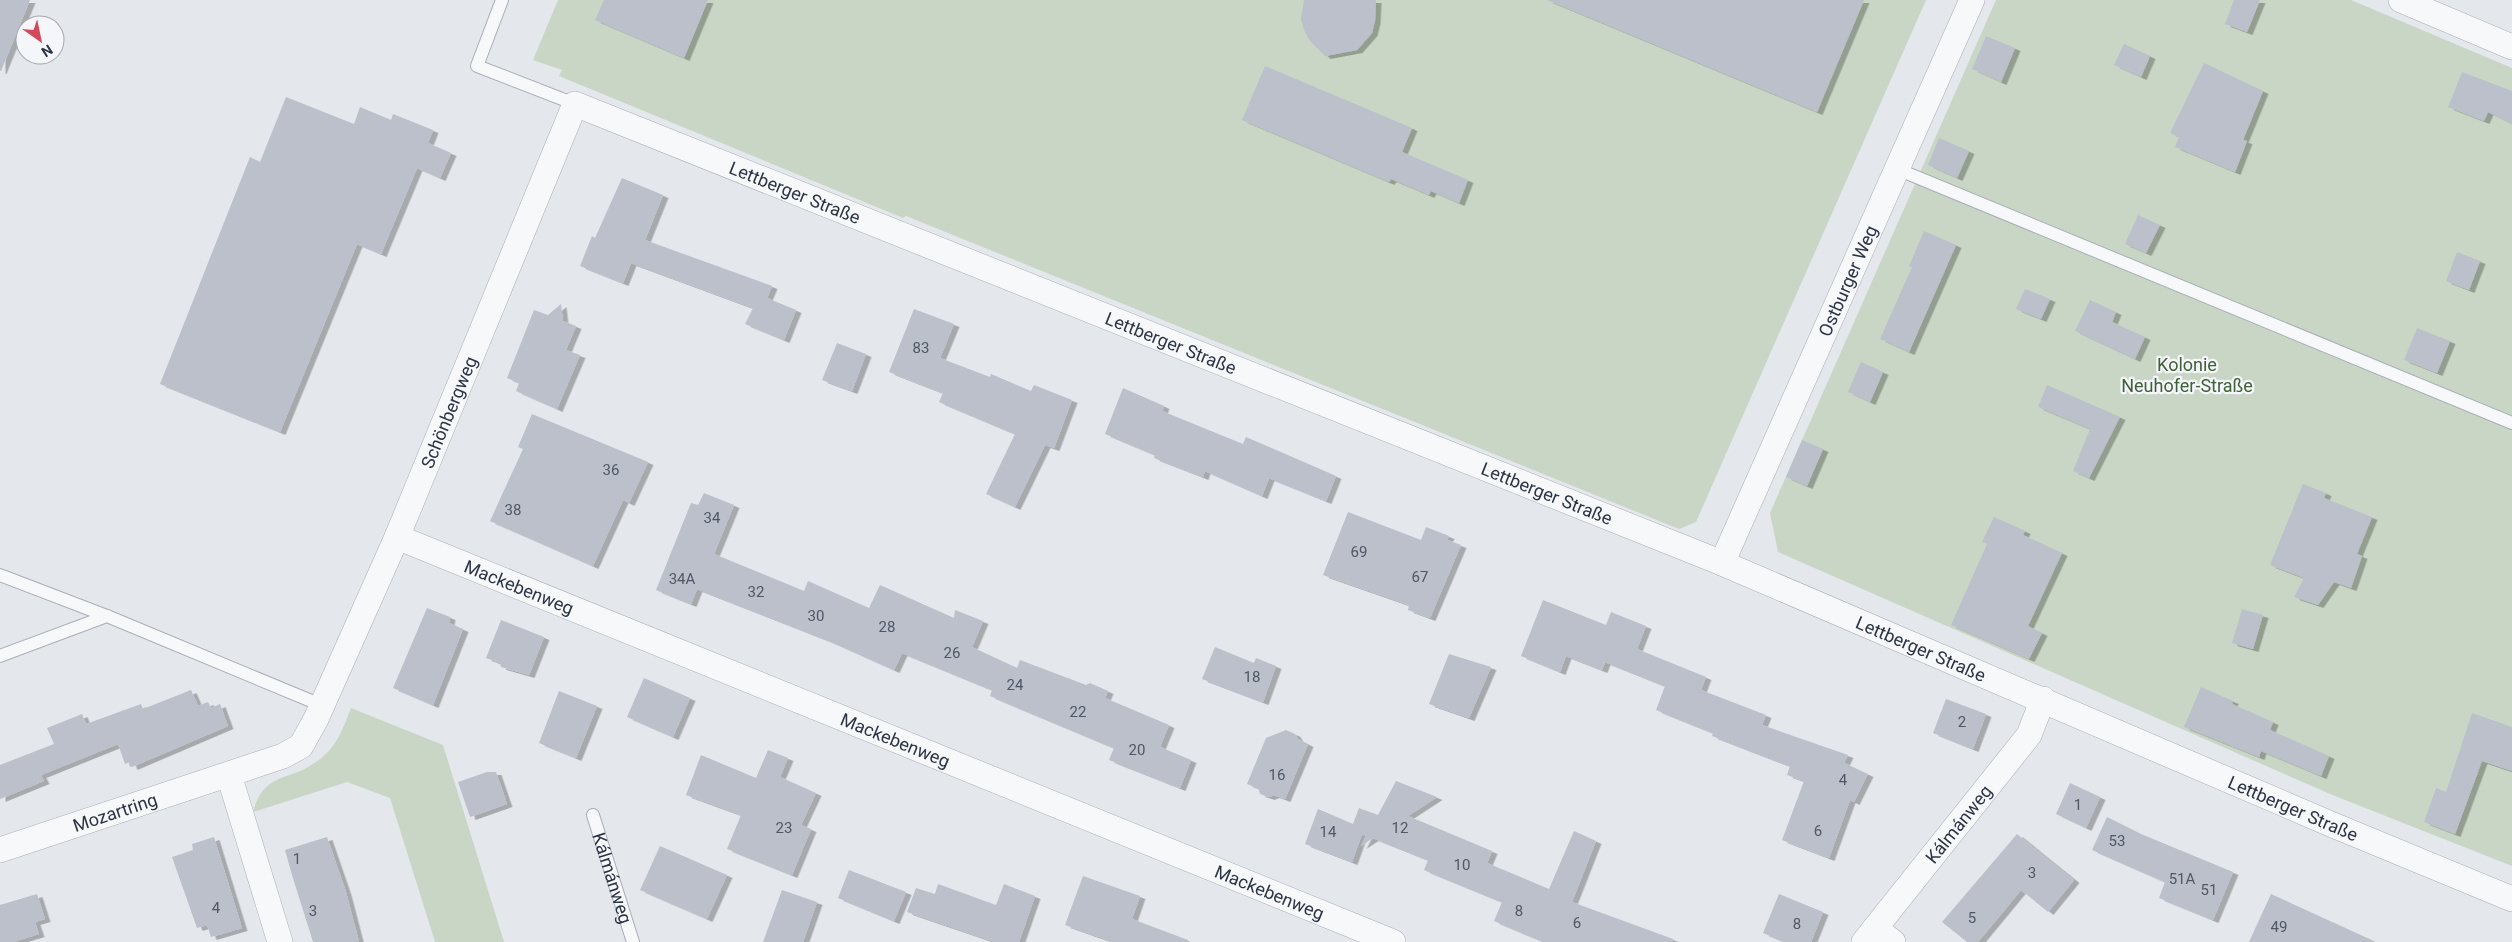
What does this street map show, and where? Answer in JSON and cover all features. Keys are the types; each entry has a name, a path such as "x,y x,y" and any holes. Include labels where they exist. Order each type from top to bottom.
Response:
{"street":[{"name":"Ostburger Weg","path":"1722,563 1972,0"},
{"path":"2401,0 2512,47"},
{"name":"Schönbergweg","path":"318,712 397,537 575,104"},
{"name":"Lettberger Straße","path":"575,104 1722,563 2043,699 2333,825 2512,899"},
{"name":"Mackebenweg","path":"397,537 1393,942"},
{"name":"Kálmánweg","path":"1877,937 2029,735 2043,699"},
{"name":"Mozartring","path":"0,850 283,756 301,746 318,712"},
{"path":"229,775 280,942"}],"lane":[{"path":"502,0 476,66 575,104"},
{"path":"1897,168 2512,423"},
{"path":"0,575 107,616 318,712"},
{"path":"0,656 107,616"},
{"name":"Kálmánweg","path":"593,815 633,942"}],"green space":[{"path":"558,0 1926,0 1696,522 1679,529 906,216 903,218 559,76 562,70 533,60"},
{"name":"Kolonie Neuhofer-Straße","path":"1996,0 2351,0 2512,68 2512,866 2330,794 1778,552 1770,513"},
{"path":"351,708 443,745 504,942 435,942 390,798 347,782 253,812 257,799 270,784 304,769 327,753 337,739"}],"building":[{"path":"0,0 30,0 24,15 15,15 15,37 0,71"},
{"path":"604,0 708,0 684,58 595,20"},
{"path":"1304,0 1376,0 1375,21 1372,33 1357,50 1325,56 1309,40 1304,30 1301,19"},
{"path":"1547,0 1864,0 1817,112"},
{"path":"2234,0 2260,0 2247,32 2225,24"},
{"path":"1986,36 2015,48 2001,82 1972,69"},
{"path":"2124,44 2150,56 2141,77 2114,65"},
{"path":"2204,63 2263,91 2243,140 2247,141 2235,172 2175,147 2179,137 2170,133"},
{"path":"1265,66 1412,128 1402,152 1468,180 1459,203 1431,191 1429,195 1391,179 1389,182 1242,120"},
{"path":"2462,72 2512,91 2512,124 2488,112 2484,121 2448,107"},
{"path":"286,97 354,124 360,107 391,120 393,114 433,130 428,143 451,153 440,178 417,168 381,254 357,244 280,432 160,384 250,157 260,162"},
{"path":"1939,138 1969,151 1957,178 1928,165"},
{"path":"622,178 663,195 645,240 772,286 767,298 796,310 784,340 745,324 753,308 631,263 623,283 580,266 592,236 595,238"},
{"path":"2138,215 2160,225 2146,253 2125,244"},
{"path":"1924,231 1956,245 1909,352 1880,339 1912,267 1909,266"},
{"path":"2457,252 2480,261 2469,290 2446,281"},
{"path":"2025,289 2050,299 2041,319 2016,309"},
{"path":"2090,300 2116,312 2112,322 2145,337 2135,359 2075,331"},
{"path":"561,304 563,321 576,326 566,350 580,355 557,409 516,391 519,383 507,378 534,310 548,315"},
{"path":"914,309 954,324 940,358 990,377 991,374 1031,391 1034,385 1072,400 1054,448 1045,445 1015,507 986,494 1015,434 939,402 943,393 889,372"},
{"path":"2417,328 2450,341 2437,373 2404,360"},
{"path":"837,343 866,354 852,391 822,380"},
{"path":"1861,362 1883,372 1870,402 1848,392"},
{"path":"2047,385 2120,417 2089,478 2073,471 2090,429 2038,407"},
{"path":"1123,388 1164,406 1162,411 1243,444 1246,437 1336,476 1326,501 1269,478 1262,496 1205,471 1203,477 1154,458 1155,455 1105,434"},
{"path":"532,414 648,462 629,503 623,500 593,566 490,521 523,449 518,447"},
{"path":"1802,440 1823,449 1807,486 1786,477"},
{"path":"2303,484 2326,493 2324,498 2372,517 2357,554 2362,556 2351,588 2334,582 2318,605 2294,597 2304,578 2270,565"},
{"path":"704,493 734,505 714,554 804,591 808,581 869,608 880,585 954,618 955,610 983,621 972,647 1017,668 1020,660 1086,685 1090,683 1108,691 1105,698 1169,725 1160,747 1191,760 1180,788 1109,760 1114,748 990,696 992,690 902,653 894,670 827,640 697,589 691,604 656,590 691,503 698,505"},
{"path":"1348,512 1421,540 1426,527 1449,536 1447,540 1461,545 1430,618 1408,610 1409,605 1323,575"},
{"path":"1994,517 2025,531 2023,535 2062,553 2028,626 2042,633 2029,659 1951,625 1987,544 1982,542"},
{"path":"1543,600 1606,625 1611,612 1646,626 1637,649 1706,677 1701,690 1766,715 1762,725 1848,755 1844,763 1868,774 1854,802 1850,800 1829,858 1782,840 1804,781 1787,775 1790,766 1712,736 1713,733 1656,710 1665,686 1605,662 1602,670 1566,656 1560,672 1521,656"},
{"path":"427,608 450,617 449,623 463,629 433,705 393,688"},
{"path":"2242,609 2263,615 2253,649 2232,643"},
{"path":"501,620 544,637 529,675 501,667 500,663 486,658"},
{"path":"1215,647 1254,663 1256,658 1276,666 1263,702 1202,679"},
{"path":"1449,654 1491,667 1469,718 1429,704"},
{"path":"644,678 690,698 673,737 627,717"},
{"path":"2201,687 2233,701 2232,704 2273,722 2270,730 2329,756 2321,776 2261,751 2259,757 2184,727"},
{"path":"191,690 198,706 208,702 211,708 220,704 228,726 132,767 130,762 125,764 118,744 41,775 44,781 0,799 0,765 54,744 47,728 82,714 86,724 141,704 143,709"},
{"path":"559,691 597,706 576,758 539,743"},
{"path":"1946,699 1986,714 1973,749 1933,733"},
{"path":"2472,713 2512,727 2512,771 2482,761 2455,834 2424,822 2436,788 2446,792"},
{"path":"1286,730 1308,744 1285,799 1274,795 1269,797 1260,794 1258,788 1247,784 1266,738"},
{"path":"768,750 788,758 780,777 816,793 801,825 811,829 792,875 727,849 741,815 686,795 701,755 756,778"},
{"path":"487,772 496,772 507,804 470,817 458,782"},
{"path":"1396,781 1437,797 1408,816 1492,851 1487,863 1549,889 1574,831 1596,841 1572,902 1673,939 1673,942 1544,942 1494,921 1502,902 1424,870 1428,860 1373,838 1361,846 1366,836 1362,834 1352,862 1305,844 1318,809 1353,824 1359,808 1378,815"},
{"path":"2070,783 2100,797 2086,828 2056,814"},
{"path":"2107,817 2141,834 2233,872 2213,920 2159,898 2165,882 2092,850"},
{"path":"2017,834 2074,880 2048,912 2021,890 1978,942 1967,942 1942,922"},
{"path":"214,837 242,928 211,937 207,925 197,928 172,857 193,850 192,844"},
{"path":"327,837 346,892 359,942 313,942 292,875 285,850"},
{"path":"660,846 727,875 707,919 640,890"},
{"path":"849,870 906,892 894,921 838,898"},
{"path":"1083,876 1140,896 1132,919 1188,940 1188,942 1113,942 1065,925"},
{"path":"938,884 996,905 1004,884 1035,896 1019,942 995,942 907,912 916,888 935,894"},
{"path":"782,890 817,902 803,942 763,942"},
{"path":"37,894 45,919 35,922 39,934 13,942 0,942 0,905"},
{"path":"1779,894 1823,912 1811,942 1785,942 1763,933"},
{"path":"2271,894 2376,942 2249,942"}]}
